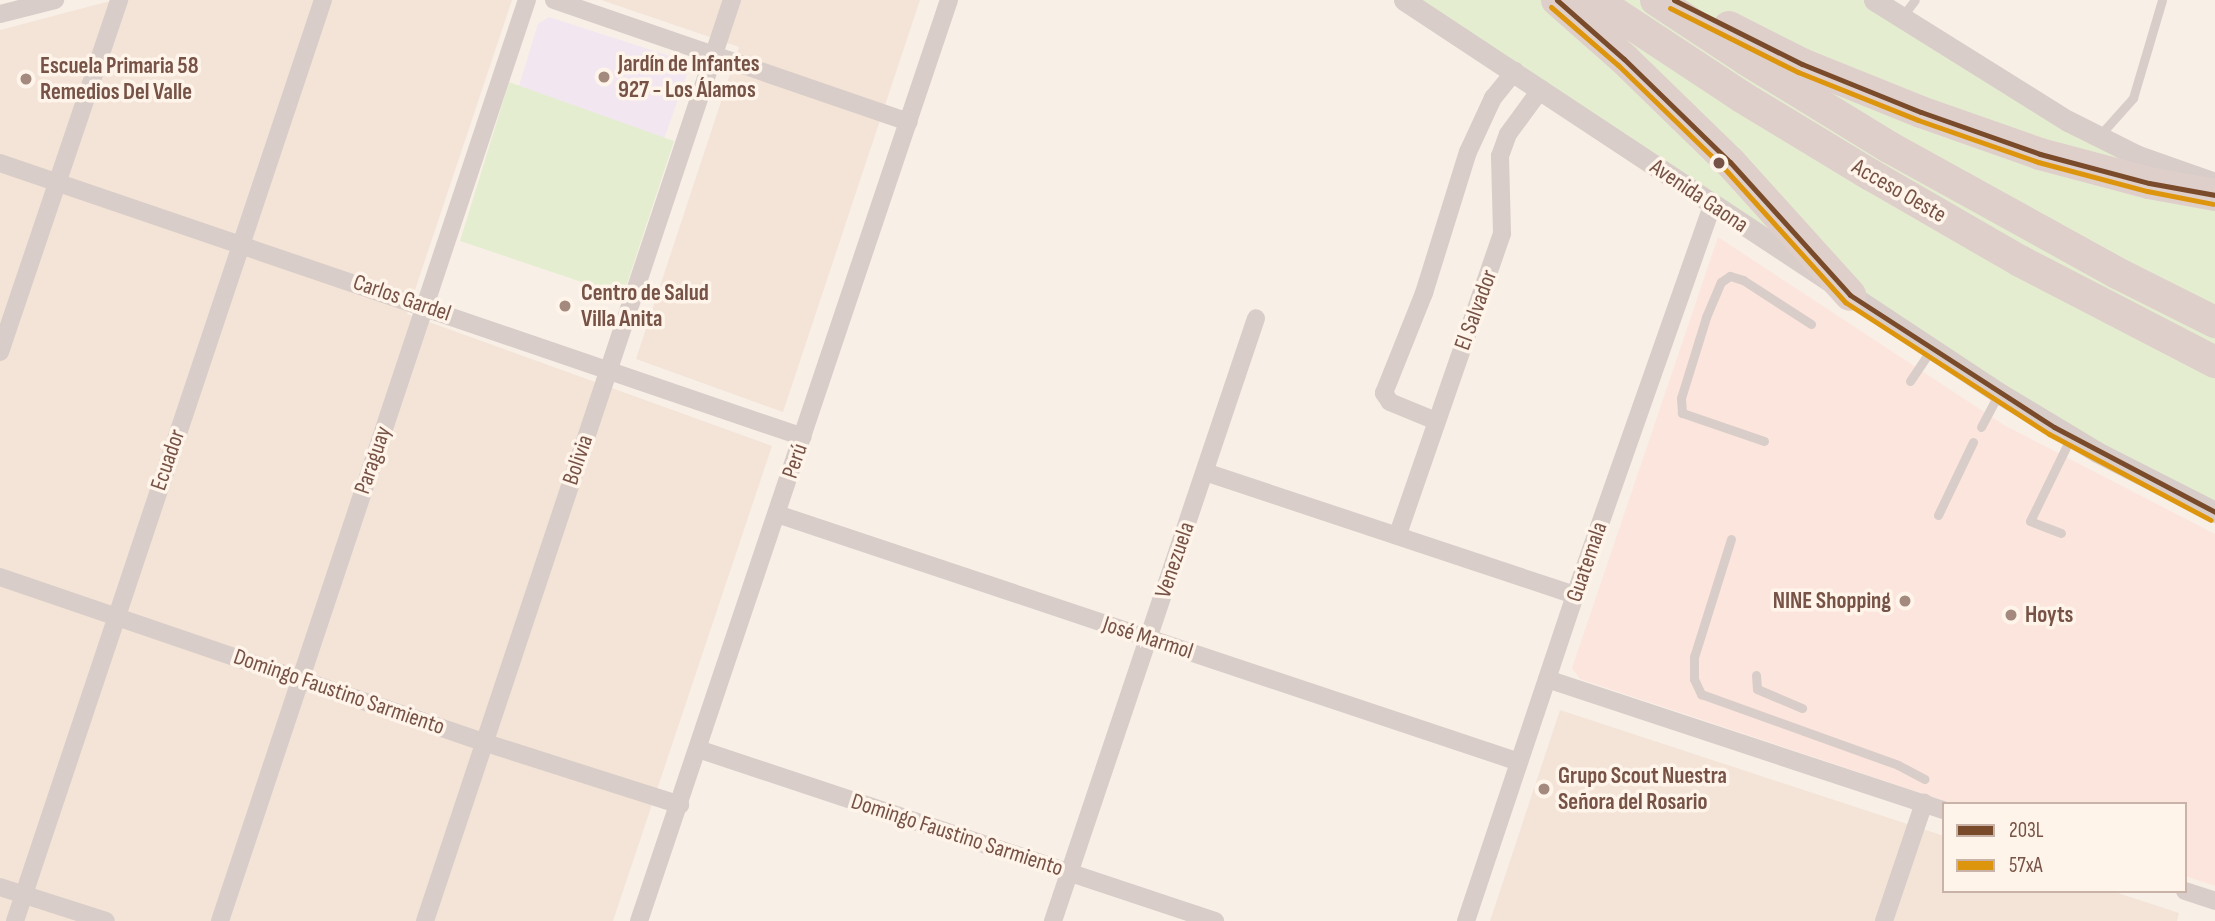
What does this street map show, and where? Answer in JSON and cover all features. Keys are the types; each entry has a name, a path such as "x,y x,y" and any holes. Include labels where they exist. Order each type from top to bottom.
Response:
{"highway":[{"path":"1557,0 1624,59 1730,162 1850,295"},
{"name":"Acceso Oeste","path":"1595,0 1742,97 1871,175 2020,261 2215,362"},
{"name":"Acceso Oeste","path":"1656,0 1747,60 1889,147 2117,273 2215,322"},
{"path":"1674,0 1802,64 1921,112 2040,154 2148,183 2215,195"}],"street":[{"path":"0,14 55,0"},
{"path":"0,352 119,0"},
{"name":"Ecuador","path":"15,921 115,615 323,0"},
{"name":"Paraguay","path":"220,921 527,0"},
{"path":"554,0 909,122"},
{"name":"Bolivia","path":"425,921 732,0"},
{"name":"Perú","path":"639,921 949,0"},
{"name":"Avenida Gaona","path":"1404,0 1541,89 1712,206 1999,393 2071,437 2215,512"},
{"path":"1874,0 1908,8 2068,121 2138,156 2215,183"},
{"path":"1436,421 1390,402 1384,393 1424,293 1468,152 1493,98 1514,71"},
{"name":"El Salvador","path":"1398,534 1502,233 1500,156 1508,134 1541,89"},
{"name":"Carlos Gardel","path":"0,163 803,437"},
{"name":"Guatemala","path":"1466,921 1575,595 1712,206"},
{"name":"Venezuela","path":"1054,921 1256,318"},
{"path":"1205,472 1575,595"},
{"name":"José Marmol","path":"777,514 1519,762"},
{"name":"Domingo Faustino Sarmiento","path":"0,577 300,677 483,742 680,805"},
{"path":"1547,679 1942,809"},
{"name":"Domingo Faustino Sarmiento","path":"698,749 1215,921"},
{"path":"1884,921 1924,803"},
{"path":"0,887 106,921"},
{"path":"2187,892 2215,901"}],"lane":[{"path":"2099,136 2133,98 2162,0"},
{"path":"1764,441 1682,413 1681,398 1706,317 1721,282 1730,276 1743,280 1811,324"},
{"path":"1910,380 1932,349"},
{"path":"1981,427 1999,393"},
{"path":"2061,533 2030,522 2071,437"},
{"path":"1938,515 1973,442"},
{"path":"1731,539 1694,657 1694,679 1701,694 1898,765 1924,779"},
{"path":"1756,675 1757,689 1802,708"}],"shaded area":[{"path":"114,0 512,0 407,314 772,446 613,921 0,921 0,30"},
{"path":"601,0 920,0 783,412 636,359 739,47"},
{"name":"Jardín de Infantes 927 - Los Álamos","path":"549,17 685,61 689,68 664,139 519,86 538,24"},
{"name":"NINE Shopping","path":"1718,237 2004,425 2215,534 2215,886 2187,877 2187,802 1948,802 1580,679 1572,668"},
{"path":"1560,710 1942,835 1942,893 2118,893 2179,913 2177,921 1490,921"}],"green space":[{"path":"1404,0 1874,0 2068,121 2215,183 2215,512 2097,452"},
{"path":"509,82 674,141 623,296 460,241"}],"transit line":[{"name":"203L","path":"1557,0 1624,59 1730,162 1850,295 2054,427 2215,512"},
{"name":"203L","path":"1674,0 1802,64 1921,112 2040,154 2149,183 2215,195"},
{"name":"57xA","path":"1551,7 1618,65 1724,168 1845,302 2049,434 2211,520"},
{"name":"57xA","path":"1670,8 1798,72 1918,120 2038,162 2147,191 2213,204"}],"place":[{"name":"Jardín de Infantes 927 - Los Álamos","path":"604,77"},
{"name":"Escuela Primaria 58 Remedios Del Valle","path":"26,79"},
{"name":"Centro de Salud Villa Anita","path":"565,306"},
{"name":"NINE Shopping","path":"1905,601"},
{"name":"Hoyts","path":"2011,615"},
{"name":"Grupo Scout Nuestra Señora del Rosario","path":"1544,789"}]}
